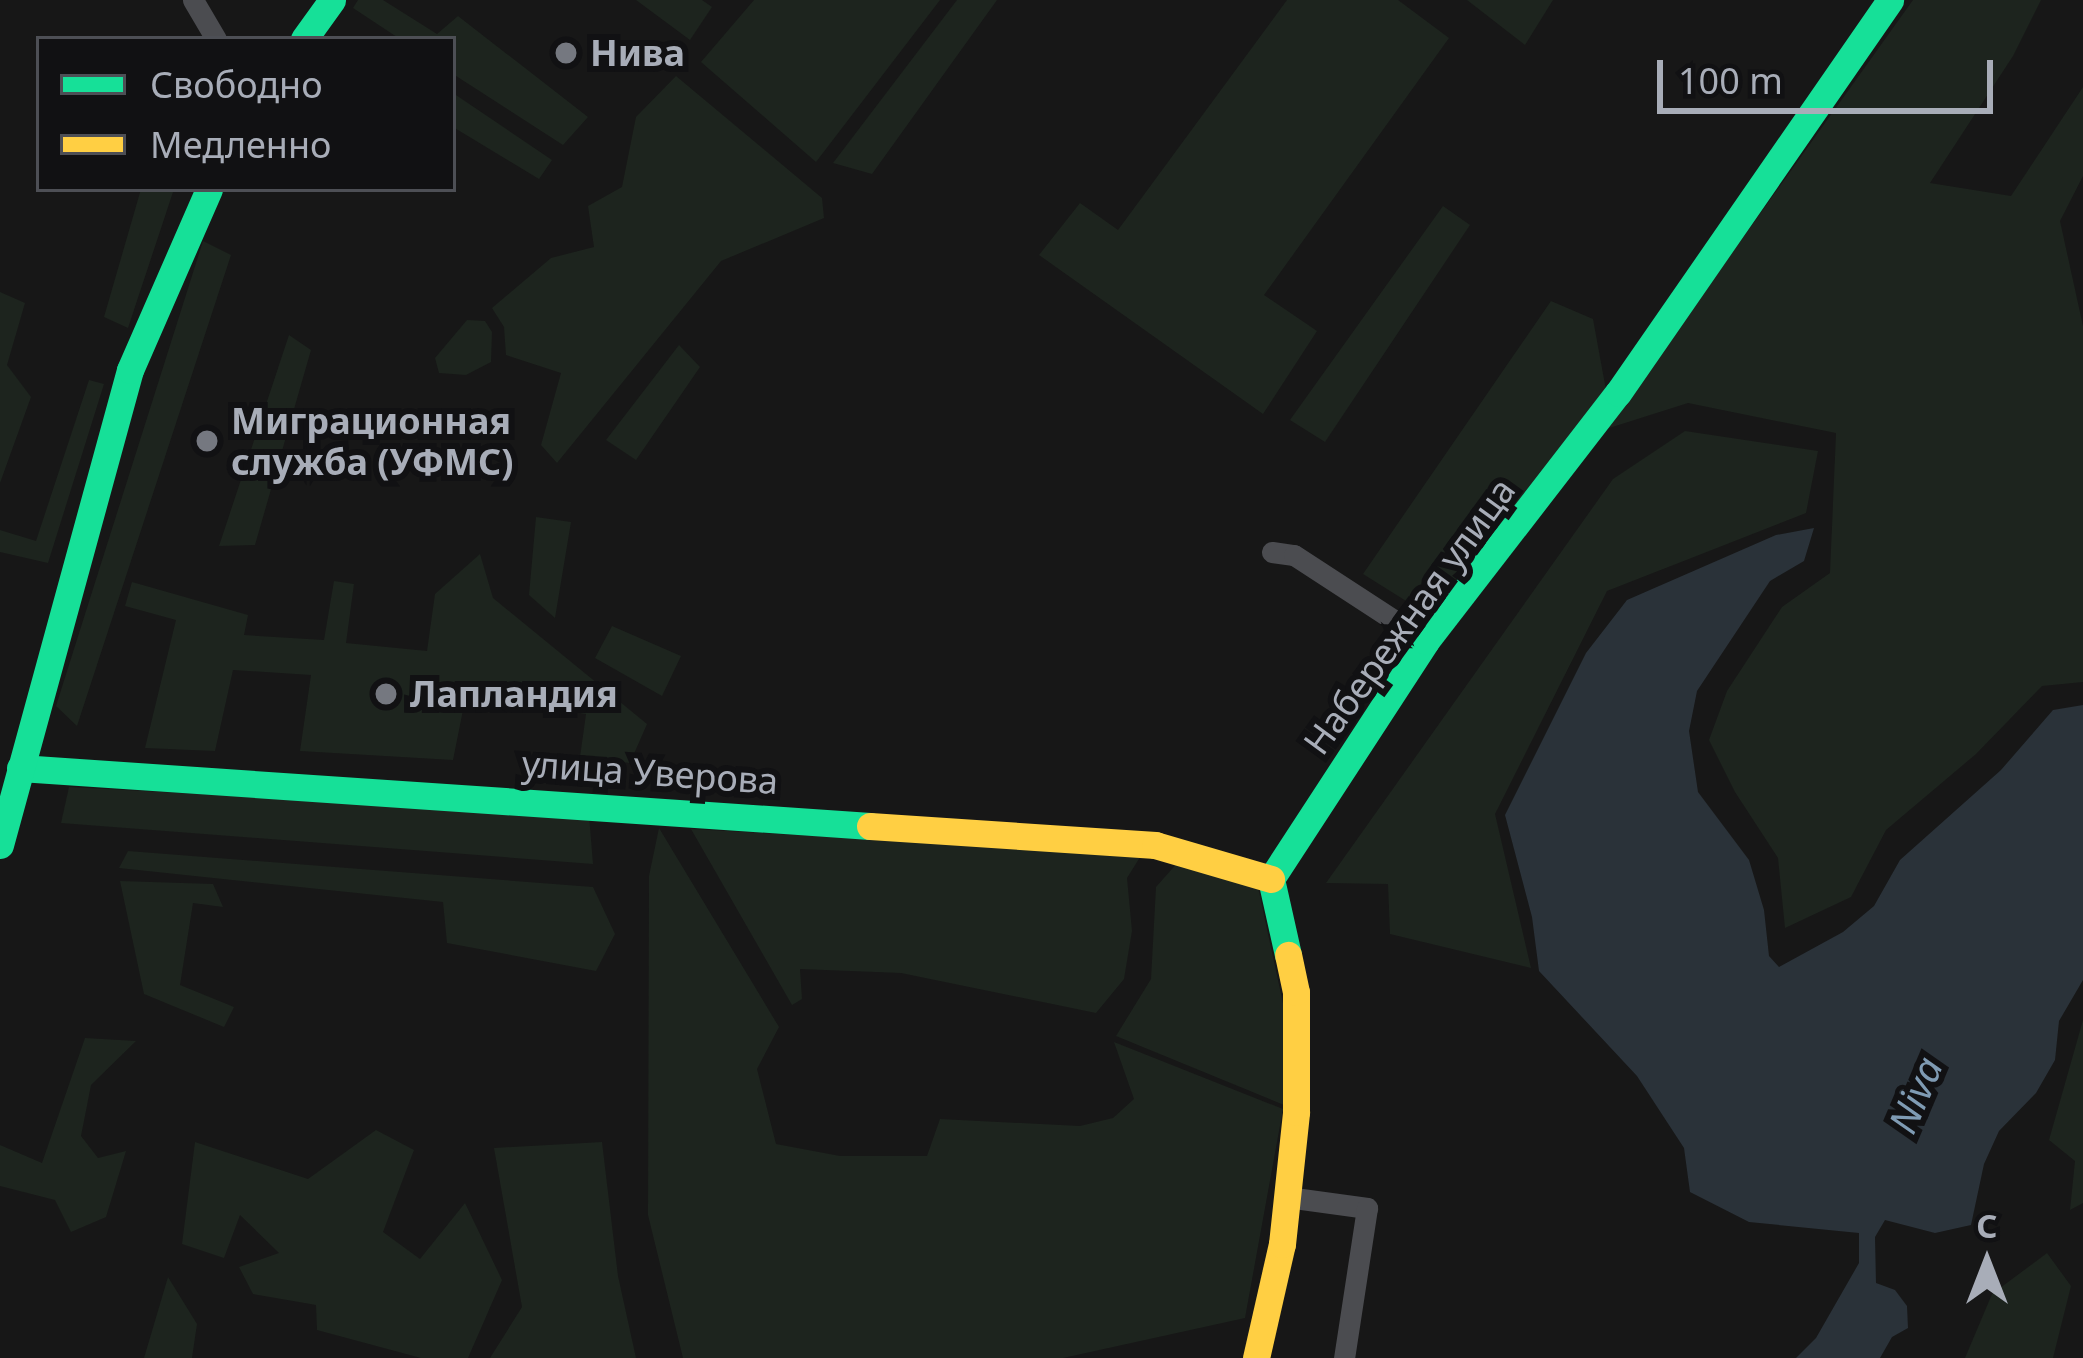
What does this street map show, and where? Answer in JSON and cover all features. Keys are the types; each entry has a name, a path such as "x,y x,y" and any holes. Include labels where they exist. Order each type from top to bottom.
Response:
{"street":[{"path":"193,0 214,36"},
{"path":"306,36 332,0"},
{"name":"Набережная улица","path":"1270,879 1426,641 1618,393 1889,0"},
{"path":"0,845 130,370 208,192"},
{"path":"1272,552 1294,555 1426,641"},
{"name":"улица Уверова","path":"20,768 1155,845 1270,879"},
{"path":"1256,1358 1282,1244 1295,1112 1296,992 1270,879"},
{"path":"1287,1196 1367,1208 1344,1358"}],"shaded area":[{"path":"358,0 383,0 437,34 458,16 588,117 563,145 456,76 456,36 395,36 353,8"},
{"path":"636,0 702,0 712,7 690,40"},
{"path":"754,0 940,0 816,162 701,62"},
{"path":"957,0 997,0 872,174 833,163"},
{"path":"1287,0 1398,0 1449,38 1264,295 1317,331 1263,414 1039,255 1080,203 1118,230"},
{"path":"1467,0 1553,0 1525,45"},
{"path":"1913,0 2041,0 2013,56 1930,183 2011,196 2083,87 2083,176 2060,221 2083,326 2083,682 2042,686 1976,754 1886,830 1851,897 1785,928 1778,858 1735,792 1709,740 1727,691 1782,607 1830,573 1836,433 1688,403 1606,429"},
{"path":"676,76 822,198 824,218 721,261 557,463 541,445 561,373 506,355 504,327 492,308 551,258 594,247 588,206 622,187 636,117"},
{"path":"456,95 552,160 539,179 456,129"},
{"path":"140,192 173,192 128,328 104,317"},
{"path":"1443,206 1470,225 1325,442 1290,420"},
{"path":"203,241 231,255 77,726 56,706"},
{"path":"0,292 25,303 7,365 31,397 0,483"},
{"path":"1551,301 1593,319 1606,390 1430,616 1363,574"},
{"path":"467,320 485,321 492,332 491,362 466,375 439,373 435,358"},
{"path":"289,335 311,350 255,545 219,546"},
{"path":"679,345 700,367 636,460 606,440"},
{"path":"89,380 104,384 48,563 0,552 0,530 36,541"},
{"path":"1685,431 1818,451 1806,513 1607,591 1495,814 1531,968 1390,934 1388,884 1326,883 1613,479"},
{"path":"536,517 571,522 555,618 529,595"},
{"path":"480,554 493,598 647,724 630,763 580,757 586,714 466,695 453,760 300,751 311,675 233,670 215,751 145,748 176,620 125,606 132,582 248,615 244,635 324,640 334,581 354,584 346,643 427,651 435,594"},
{"path":"612,626 681,656 662,696 595,658"},
{"path":"69,787 589,815 593,864 61,823"},
{"path":"659,828 779,1027 757,1069 776,1144 840,1156 927,1156 940,1119 1080,1126 1113,1118 1134,1099 1114,1042 1283,1109 1245,1318 1063,1358 683,1358 648,1215 649,876"},
{"path":"691,829 1142,854 1127,878 1132,931 1124,979 1096,1013 901,973 800,969 802,999 792,1005"},
{"path":"128,851 593,887 615,934 596,971 447,943 443,902 119,868"},
{"path":"1179,861 1258,887 1290,1036 1284,1105 1116,1036 1151,979 1156,887"},
{"path":"120,881 213,884 223,907 193,903 180,985 234,1007 224,1027 144,994"},
{"path":"2083,1020 2083,1203 2070,1210 2075,1161 2049,1140"},
{"path":"85,1038 136,1041 91,1085 81,1136 98,1158 126,1151 106,1217 71,1232 55,1200 0,1186 0,1145 42,1163"},
{"path":"376,1130 414,1150 383,1232 420,1259 465,1203 502,1280 468,1358 421,1358 317,1330 316,1305 253,1294 239,1267 279,1253 240,1215 224,1258 182,1244 195,1142 308,1179"},
{"path":"602,1142 618,1276 636,1358 490,1358 522,1307 494,1148"},
{"path":"2047,1253 2071,1286 2053,1358 1965,1358 1992,1294"},
{"path":"168,1277 197,1324 192,1358 144,1358"}],"water":[{"name":"Niva","path":"1814,528 1804,561 1770,581 1697,691 1689,731 1698,792 1749,860 1764,910 1769,956 1779,967 1843,932 1874,906 1900,860 2001,770 2053,710 2083,705 2083,980 2059,1021 2055,1060 2036,1093 1999,1131 1984,1164 1971,1225 1935,1233 1885,1220 1875,1237 1876,1283 1895,1290 1907,1306 1908,1328 1892,1337 1880,1358 1796,1358 1816,1338 1859,1263 1859,1233 1749,1222 1690,1192 1684,1148 1637,1076 1539,971 1532,917 1505,815 1586,653 1627,600 1776,535"}],"traffic: fast":[{"path":"306,36 332,0"},
{"path":"1288,955 1271,879 1426,641 1618,393 1890,0"},
{"path":"0,845 130,370 208,192"},
{"path":"20,768 870,826"}],"traffic: slow":[{"path":"870,826 1155,845 1271,879"},
{"path":"1256,1358 1282,1244 1296,1112 1296,992 1288,955"}],"place":[{"name":"Нива","path":"566,53"},
{"name":"Миграционная служба (УФМС)","path":"207,441"},
{"name":"Лапландия","path":"386,694"}]}
